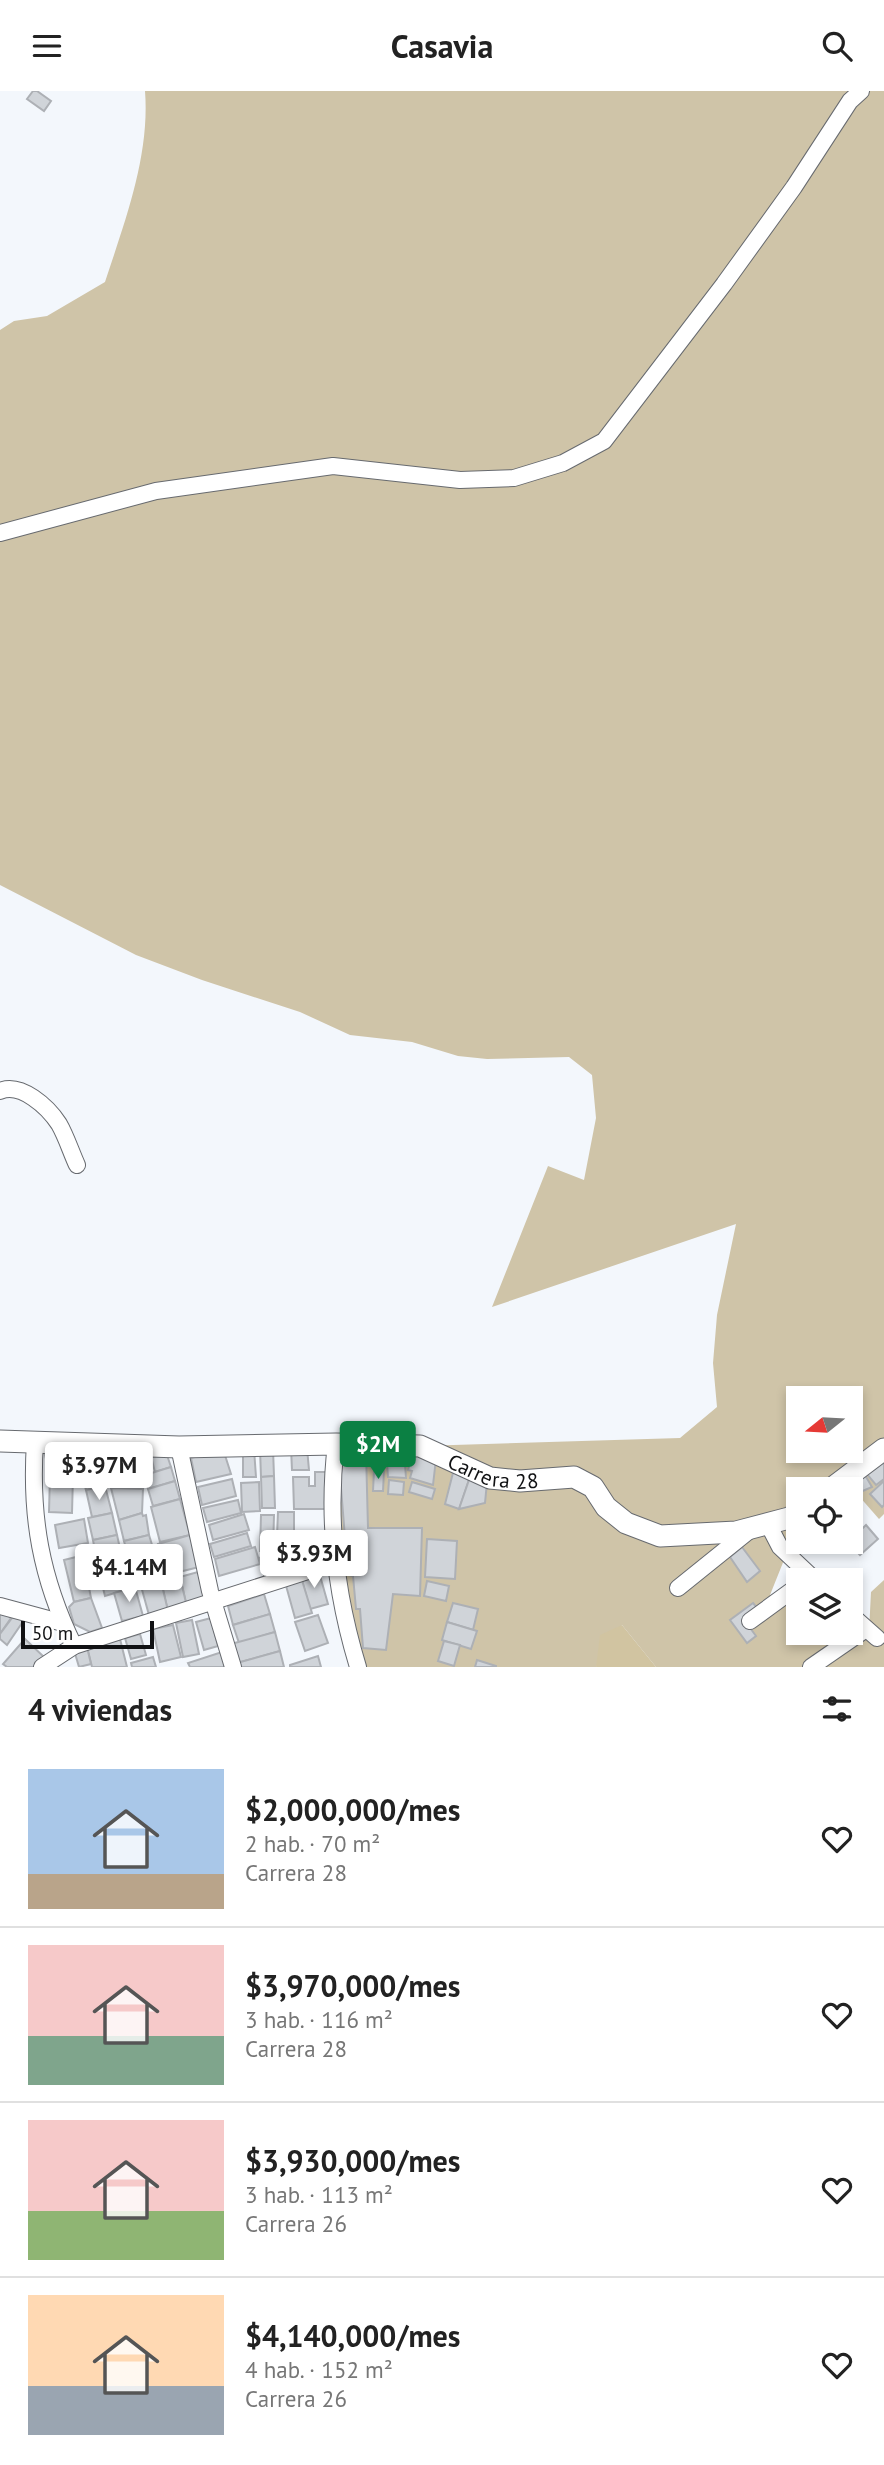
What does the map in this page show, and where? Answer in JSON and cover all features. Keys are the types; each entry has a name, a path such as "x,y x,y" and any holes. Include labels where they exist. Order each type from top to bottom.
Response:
{"street":[{"path":"0,533 156,491 332,467 460,481 514,478 562,463 604,441 732,274 794,187 850,101 861,91"},
{"path":"0,1091 8,1088 30,1095 58,1123 77,1165"},
{"name":"Carrera 28","path":"0,1441 179,1447 336,1444 421,1446 491,1478 520,1481 574,1477 593,1487 607,1507 626,1523 660,1536 736,1532 786,1519"},
{"path":"36,1442 34,1504 37,1535 43,1565 74,1646"},
{"path":"336,1444 332,1508 336,1562 345,1620 358,1667"},
{"path":"179,1447 193,1516 233,1667"},
{"path":"847,1477 884,1449"},
{"path":"678,1588 761,1526 797,1568"},
{"path":"42,1667 74,1646 336,1562"},
{"path":"750,1621 786,1596"},
{"path":"0,1606 63,1623"},
{"path":"863,1625 872,1633 863,1638"},
{"path":"811,1667 850,1645"}],"shaded area":[{"path":"145,91 884,91 884,1514 879,1519 863,1501 863,1477 786,1477 786,1554 770,1595 786,1600 786,1645 863,1645 863,1629 869,1632 871,1592 884,1580 884,1667 656,1667 622,1625 596,1667 358,1667 345,1620 336,1444 421,1446 680,1438 717,1407 713,1363 717,1315 736,1224 492,1307 548,1166 584,1180 596,1118 592,1075 569,1057 487,1059 458,1056 412,1042 350,1035 300,1012 136,955 0,885 0,330 14,321 47,316 105,282 134,188 144,140"},
{"path":"622,1625 656,1667 596,1667 600,1635"}],"building":[{"path":"33,91 51,101 44,111 27,99"},
{"path":"57,1443 64,1472 50,1475 43,1447"},
{"path":"101,1447 128,1448 126,1489 111,1488"},
{"path":"372,1447 382,1448 383,1468 372,1467"},
{"path":"75,1448 94,1448 105,1486 86,1490"},
{"path":"128,1448 145,1448 143,1489 126,1489"},
{"path":"291,1448 307,1448 309,1470 292,1470"},
{"path":"165,1449 171,1467 155,1472 150,1453"},
{"path":"223,1449 231,1474 196,1482 191,1458"},
{"path":"254,1449 256,1477 243,1477 243,1450"},
{"path":"260,1449 273,1449 274,1476 261,1477"},
{"path":"386,1449 404,1450 406,1478 388,1477"},
{"path":"414,1450 436,1459 433,1485 410,1478 412,1471 408,1470"},
{"path":"366,1451 368,1528 422,1528 420,1596 393,1594 386,1650 363,1648 360,1609 356,1609 353,1576 348,1575 341,1452"},
{"path":"884,1458 884,1479 876,1485 866,1473"},
{"path":"455,1465 471,1474 459,1509 445,1504"},
{"path":"171,1467 175,1481 148,1489 145,1475"},
{"path":"374,1470 384,1471 383,1491 373,1491"},
{"path":"862,1470 872,1487 863,1491 863,1477 852,1477"},
{"path":"315,1472 326,1472 327,1509 294,1509 293,1477 309,1477 309,1486 315,1486"},
{"path":"471,1474 487,1482 485,1503 459,1509"},
{"path":"50,1475 73,1476 72,1513 49,1512"},
{"path":"274,1476 275,1508 262,1508 261,1477"},
{"path":"232,1479 236,1496 202,1505 198,1487"},
{"path":"389,1480 404,1482 403,1495 388,1494"},
{"path":"175,1481 180,1499 153,1506 148,1489"},
{"path":"884,1481 884,1505 882,1507 870,1494"},
{"path":"259,1482 260,1511 242,1512 241,1483"},
{"path":"412,1482 435,1489 432,1499 409,1492"},
{"path":"105,1486 112,1513 92,1517 86,1490"},
{"path":"111,1488 143,1489 142,1513 119,1520"},
{"path":"180,1499 190,1535 160,1542 151,1507"},
{"path":"238,1500 241,1513 207,1522 203,1508"},
{"path":"278,1512 294,1512 294,1536 277,1536"},
{"path":"112,1513 117,1535 93,1540 88,1518"},
{"path":"142,1513 143,1516 146,1515 149,1535 124,1541 119,1520"},
{"path":"244,1514 249,1530 213,1540 209,1525"},
{"path":"261,1515 274,1515 273,1551 260,1551"},
{"path":"84,1519 88,1543 59,1548 55,1525"},
{"path":"866,1525 878,1539 863,1552 863,1528"},
{"path":"247,1533 251,1546 214,1557 210,1544"},
{"path":"117,1535 123,1562 98,1568 93,1540"},
{"path":"149,1535 153,1548 128,1556 124,1541"},
{"path":"190,1535 199,1567 167,1575 158,1544"},
{"path":"427,1539 457,1541 455,1579 425,1577"},
{"path":"279,1543 293,1543 293,1566 264,1575 259,1558 278,1556"},
{"path":"255,1547 260,1564 219,1576 215,1559"},
{"path":"742,1547 760,1571 747,1582 730,1557"},
{"path":"153,1548 157,1562 134,1568 130,1555"},
{"path":"88,1554 93,1575 87,1577 91,1598 74,1602 64,1560"},
{"path":"127,1560 135,1587 105,1596 98,1568"},
{"path":"198,1572 206,1602 187,1607 180,1577"},
{"path":"319,1572 328,1604 310,1609 301,1577"},
{"path":"180,1577 187,1607 168,1611 161,1581"},
{"path":"301,1577 312,1613 295,1618 285,1582"},
{"path":"161,1581 168,1611 149,1615 141,1586"},
{"path":"427,1581 449,1586 446,1601 424,1596"},
{"path":"135,1587 143,1616 122,1621 114,1593"},
{"path":"264,1594 270,1614 233,1625 228,1606"},
{"path":"91,1598 102,1628 90,1632 74,1624 69,1607 74,1602"},
{"path":"453,1603 478,1609 473,1630 447,1622"},
{"path":"753,1603 759,1610 745,1621 756,1636 747,1643 730,1620"},
{"path":"0,1610 11,1618 0,1634"},
{"path":"15,1614 24,1620 7,1645 0,1639 0,1634"},
{"path":"270,1614 275,1632 239,1643 233,1625"},
{"path":"318,1615 328,1643 305,1651 295,1622"},
{"path":"211,1618 218,1646 204,1650 196,1622"},
{"path":"192,1620 199,1654 183,1657 176,1623"},
{"path":"447,1622 477,1631 471,1649 442,1640"},
{"path":"173,1625 181,1657 160,1662 153,1629"},
{"path":"275,1632 280,1651 237,1663 231,1644"},
{"path":"140,1634 146,1655 131,1659 125,1638"},
{"path":"25,1639 44,1657 35,1667 7,1667 3,1664"},
{"path":"120,1639 127,1667 92,1667 87,1647"},
{"path":"444,1641 460,1645 454,1666 438,1661"},
{"path":"87,1647 91,1664 79,1667 74,1650"},
{"path":"280,1651 284,1667 238,1667 237,1663"},
{"path":"222,1652 227,1667 190,1667 188,1663"},
{"path":"318,1656 321,1667 290,1667 290,1665"},
{"path":"153,1657 156,1667 132,1667 131,1663"},
{"path":"477,1660 496,1666 496,1667 475,1667"}]}
